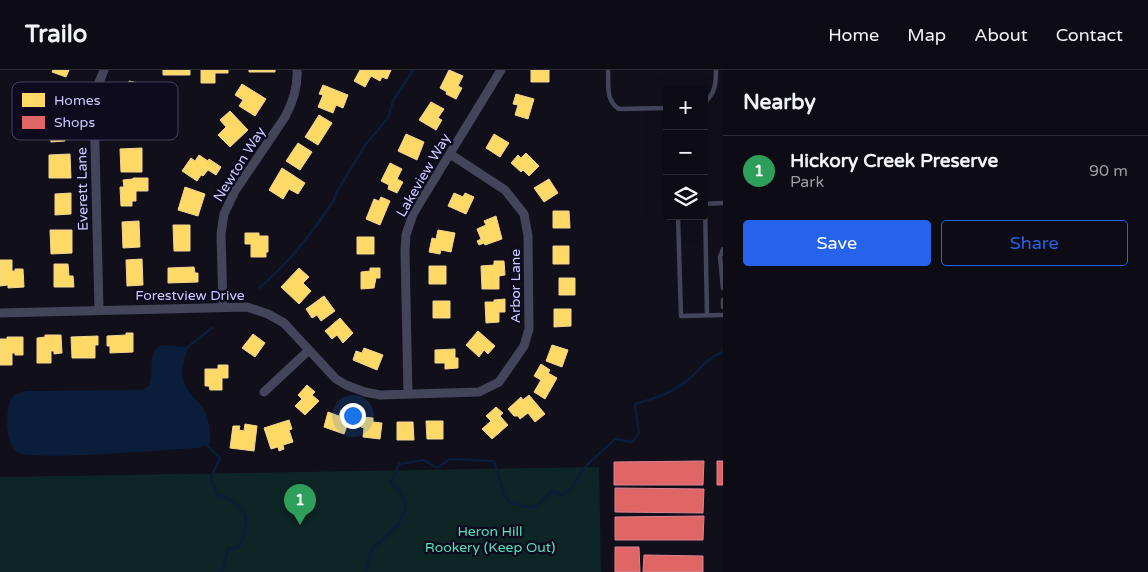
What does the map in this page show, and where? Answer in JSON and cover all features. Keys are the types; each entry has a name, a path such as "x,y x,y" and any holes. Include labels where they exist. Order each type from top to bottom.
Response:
{"street":[{"name":"Everett Lane","path":"99,82 104,70"},
{"name":"Newton Way","path":"223,307 221,234 224,214 235,191 286,117 295,96 297,70"},
{"name":"Lakeview Way","path":"408,394 404,251 406,235 413,214 501,70"},
{"name":"Everett Lane","path":"95,140 99,310"},
{"name":"Arbor Lane","path":"408,394 480,392 499,382 524,346 529,329 528,236 524,214 505,190 450,154"},
{"name":"Forestview Drive","path":"0,313 247,307 268,314 284,323 328,371 346,385 373,394 408,394"},
{"path":"264,392 309,350"}],"lane":[{"path":"608,70 609,97 612,105 618,109 663,108"},
{"path":"708,99 713,93 716,82 716,70"},
{"path":"708,204 723,203"},
{"path":"678,220 681,316 723,315"},
{"path":"705,220 707,315"},
{"path":"723,250 720,257 723,288"},
{"path":"723,302 723,307"}],"green space":[{"name":"Heron Hill Rookery (Keep Out)","path":"599,467 601,572 0,572 0,477"}],"water":[{"path":"165,345 188,349 182,368 183,379 188,391 201,406 207,417 210,444 198,448 48,456 28,455 17,452 13,448 8,434 7,418 9,403 16,395 29,391 142,390 149,386 155,350 159,346"}],"building: Homes":[{"path":"53,70 69,70 66,77 52,72"},
{"path":"163,70 190,70 190,75 163,75"},
{"path":"201,70 228,70 228,73 215,73 215,83 201,83"},
{"path":"249,70 275,70 275,72 249,72"},
{"path":"360,70 391,70 387,79 382,77 380,81 371,76 365,87 354,81"},
{"path":"449,70 463,76 458,86 462,88 456,99 446,94 447,92 440,88"},
{"path":"531,70 549,70 549,82 531,82"},
{"path":"242,84 266,99 255,116 239,106 243,100 235,95"},
{"path":"323,85 348,95 343,108 336,105 333,113 318,107 323,95 319,94"},
{"path":"516,94 534,99 528,119 515,115 518,105 513,104"},
{"path":"431,102 444,109 438,118 442,120 436,130 419,120"},
{"path":"230,111 248,130 230,147 218,135 226,127 220,120"},
{"path":"319,115 332,123 318,145 305,137"},
{"path":"406,134 424,142 417,160 398,151"},
{"path":"494,134 509,143 500,157 486,148"},
{"path":"51,140 65,140 65,141 51,142"},
{"path":"298,143 312,152 300,170 286,161"},
{"path":"142,148 142,172 121,172 120,149"},
{"path":"526,153 539,166 529,176 511,163 518,155 521,158"},
{"path":"70,154 71,178 49,178 49,155"},
{"path":"199,155 221,167 216,175 208,170 197,181 182,171 191,158 195,161"},
{"path":"390,163 402,169 397,179 403,182 397,193 388,189 389,185 381,181"},
{"path":"282,168 305,183 298,194 289,189 283,199 269,190"},
{"path":"148,178 148,191 136,191 136,201 132,201 132,206 121,206 120,187 124,187 123,180"},
{"path":"549,179 558,193 544,202 534,188"},
{"path":"185,187 205,194 198,216 178,210"},
{"path":"71,193 71,214 55,215 55,194"},
{"path":"454,193 463,197 465,193 474,197 466,214 448,206"},
{"path":"381,197 390,201 380,225 366,219 374,199 379,201"},
{"path":"553,211 569,211 570,228 553,228"},
{"path":"496,216 502,239 485,245 484,243 479,245 477,241 481,239 477,229 486,225 484,221"},
{"path":"139,221 140,247 123,248 122,222"},
{"path":"173,225 190,225 190,251 174,251"},
{"path":"50,230 72,230 72,253 51,254"},
{"path":"438,230 455,233 451,252 441,250 440,254 429,252 432,238 436,239"},
{"path":"245,233 259,233 259,236 268,236 268,252 266,252 266,257 251,257 251,244 245,244"},
{"path":"357,237 374,237 374,254 357,254"},
{"path":"553,246 569,246 569,264 553,264"},
{"path":"142,259 143,285 127,286 126,260"},
{"path":"0,260 12,260 12,271 23,269 24,287 8,288 8,285 0,286"},
{"path":"494,261 504,261 505,275 499,276 499,289 482,289 481,266 494,265"},
{"path":"54,264 68,264 69,276 73,276 74,287 54,287"},
{"path":"429,266 446,266 446,284 429,284"},
{"path":"194,267 195,273 198,273 198,282 168,283 168,268"},
{"path":"299,268 309,277 303,283 311,291 299,304 281,287"},
{"path":"370,268 380,268 380,278 376,278 374,288 361,289 361,272 370,271"},
{"path":"559,278 575,278 575,295 559,295"},
{"path":"324,296 335,311 321,321 317,315 312,318 306,309"},
{"path":"505,299 505,312 499,312 499,322 486,323 485,302"},
{"path":"433,301 450,301 450,318 433,318"},
{"path":"554,309 571,309 571,326 554,327"},
{"path":"340,318 353,333 343,343 337,335 332,339 325,331"},
{"path":"478,331 495,346 488,354 484,350 479,357 466,345"},
{"path":"126,333 133,333 133,352 110,353 110,346 107,346 107,336 126,335"},
{"path":"253,334 265,343 255,357 242,348"},
{"path":"45,335 61,335 62,353 54,354 54,351 51,351 51,363 37,363 37,338 45,337"},
{"path":"98,336 98,345 95,345 95,358 72,358 71,337"},
{"path":"7,337 23,337 23,355 12,353 12,365 0,365 0,339 7,339"},
{"path":"552,345 568,350 562,367 546,361"},
{"path":"364,348 383,355 377,370 353,360 356,351 362,353"},
{"path":"455,349 455,358 458,358 458,368 445,369 445,363 435,363 435,350"},
{"path":"541,364 550,370 548,373 557,378 545,399 534,392 541,380 534,376"},
{"path":"218,365 228,365 228,378 222,378 222,390 210,390 209,386 205,386 205,369 218,369"},
{"path":"307,385 315,392 312,395 319,401 305,415 295,406 302,399 298,395"},
{"path":"529,395 545,414 535,422 528,413 520,419 518,416 514,416 508,409 521,397 523,400"},
{"path":"496,407 503,413 500,416 508,425 492,439 482,429 491,421 486,416"},
{"path":"341,410 353,414 344,434 324,427 328,412 339,416"},
{"path":"362,417 373,418 373,422 382,423 380,439 363,437"},
{"path":"289,420 292,429 289,430 293,442 283,445 284,449 279,451 278,447 271,449 264,428"},
{"path":"426,421 443,421 443,439 427,439"},
{"path":"397,422 413,422 414,440 397,440"},
{"path":"245,424 257,426 254,451 230,448 233,426 240,426 239,430 244,431"}],"building: Shops":[{"path":"704,461 703,485 614,485 614,462"},
{"path":"717,461 723,461 723,485 717,485"},
{"path":"615,488 704,489 703,513 615,512"},
{"path":"704,516 703,540 615,540 615,517"},
{"path":"615,547 639,547 640,572 615,572"},
{"path":"644,555 703,556 703,572 643,572"}],"waterway":[{"path":"259,288 291,257 326,212 366,144 388,118 393,101 413,70"},
{"path":"185,349 212,328"},
{"path":"366,572 371,550 398,525 406,507 401,492 390,483 399,464 424,460 437,468 450,459 494,461 504,495 512,504 534,508 552,491 562,495 572,489 577,478 587,465 615,439 633,442 639,433 635,404 677,388 708,361 723,352"},
{"path":"206,444 220,458 211,478 217,494 235,503 244,514 246,520 246,528 239,547 228,549 223,569 220,572"}],"place":[{"name":"Hickory Creek Preserve","path":"300,525"}]}
